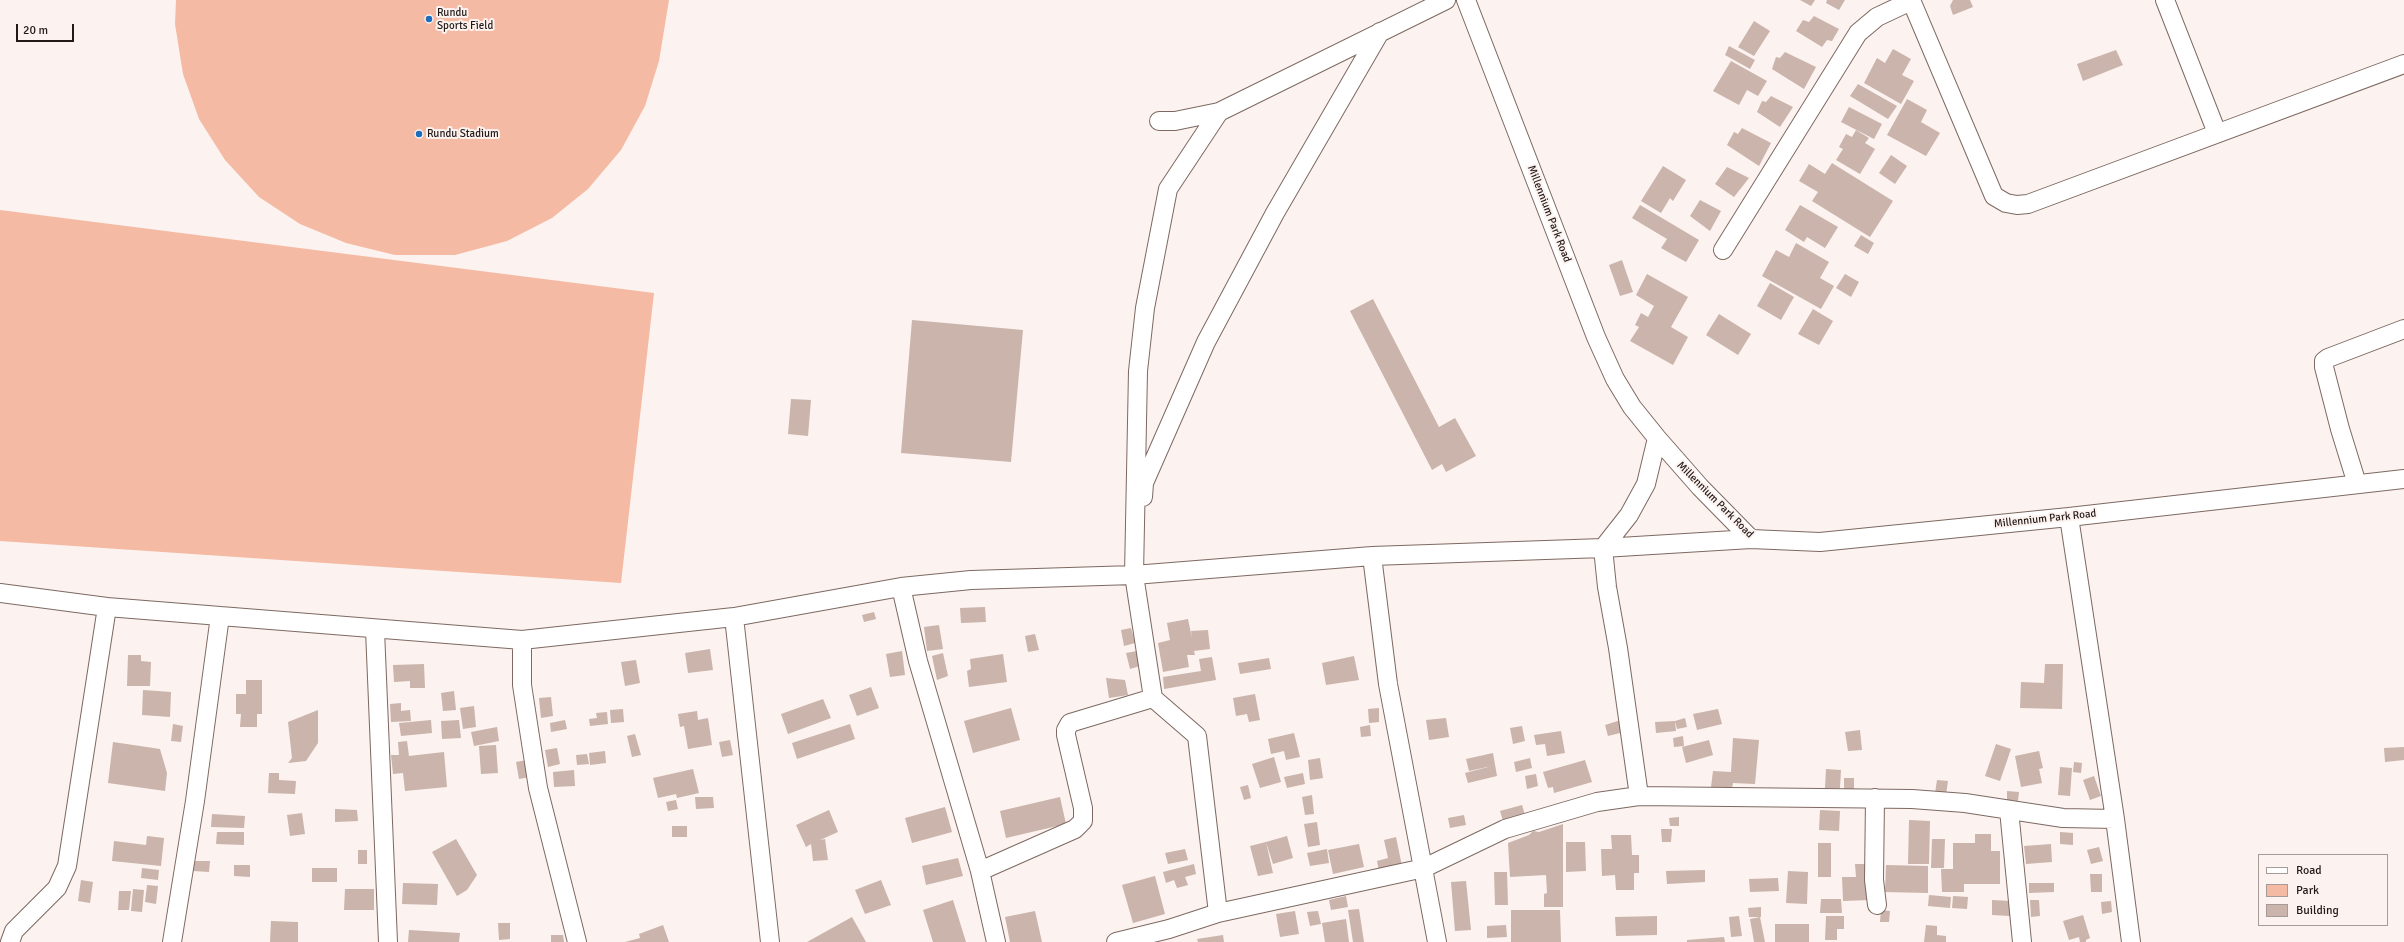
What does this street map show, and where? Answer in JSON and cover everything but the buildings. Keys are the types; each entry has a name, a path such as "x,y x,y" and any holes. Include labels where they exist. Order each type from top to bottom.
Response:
{"street":[{"path":"1160,121 1175,121 1219,112 1446,0"},
{"name":"Millennium Park Road","path":"1466,0 1598,342 1615,379 1632,407 1656,438 1700,487 1752,539 1820,542 2069,517 2404,479"},
{"path":"1723,250 1858,33 1877,17 1911,0 1994,196 1998,200 2017,205 2028,204 2404,64"},
{"path":"2165,0 2217,133"},
{"path":"1134,575 1144,483 1206,342 1275,213 1380,32"},
{"path":"1218,913 1197,736 1153,698 1134,575 1138,371 1145,308 1168,189 1219,112"},
{"path":"2357,484 2336,415 2324,362 2328,358 2404,329"},
{"path":"1638,796 1603,548 1629,515 1646,484 1656,438"},
{"path":"2069,517 2115,819 2131,942"},
{"path":"0,593 107,607 375,630 522,640 734,617 901,587 971,580 1134,575 1372,556 1603,548 1752,539"},
{"path":"1372,556 1388,684 1437,942"},
{"path":"901,587 920,668 980,871 996,942"},
{"path":"10,942 14,931 57,888 68,866 107,607"},
{"path":"172,942 194,801 220,616"},
{"path":"734,617 770,942"},
{"path":"375,630 388,942"},
{"path":"522,640 522,685 538,788 577,942"},
{"path":"980,871 1075,829 1084,821 1083,808 1066,735 1066,730 1070,723 1153,698"},
{"path":"1116,942 1171,936 1218,913 1424,868 1505,829 1596,802 1638,796 1912,798 2063,818 2115,819"},
{"path":"1875,798 1874,880 1877,905"},
{"path":"2009,810 2022,942"}],"green space":[{"name":"Rundu Stadium","path":"176,0 669,0 659,61 645,106 621,150 588,189 552,218 507,241 455,255 395,255 346,243 300,224 259,197 225,160 199,119 183,74 175,24"},
{"path":"0,210 654,293 621,583 0,541"}],"place":[{"name":"Rundu Sports Field","path":"429,19"},
{"name":"Rundu Stadium","path":"419,134"}]}
